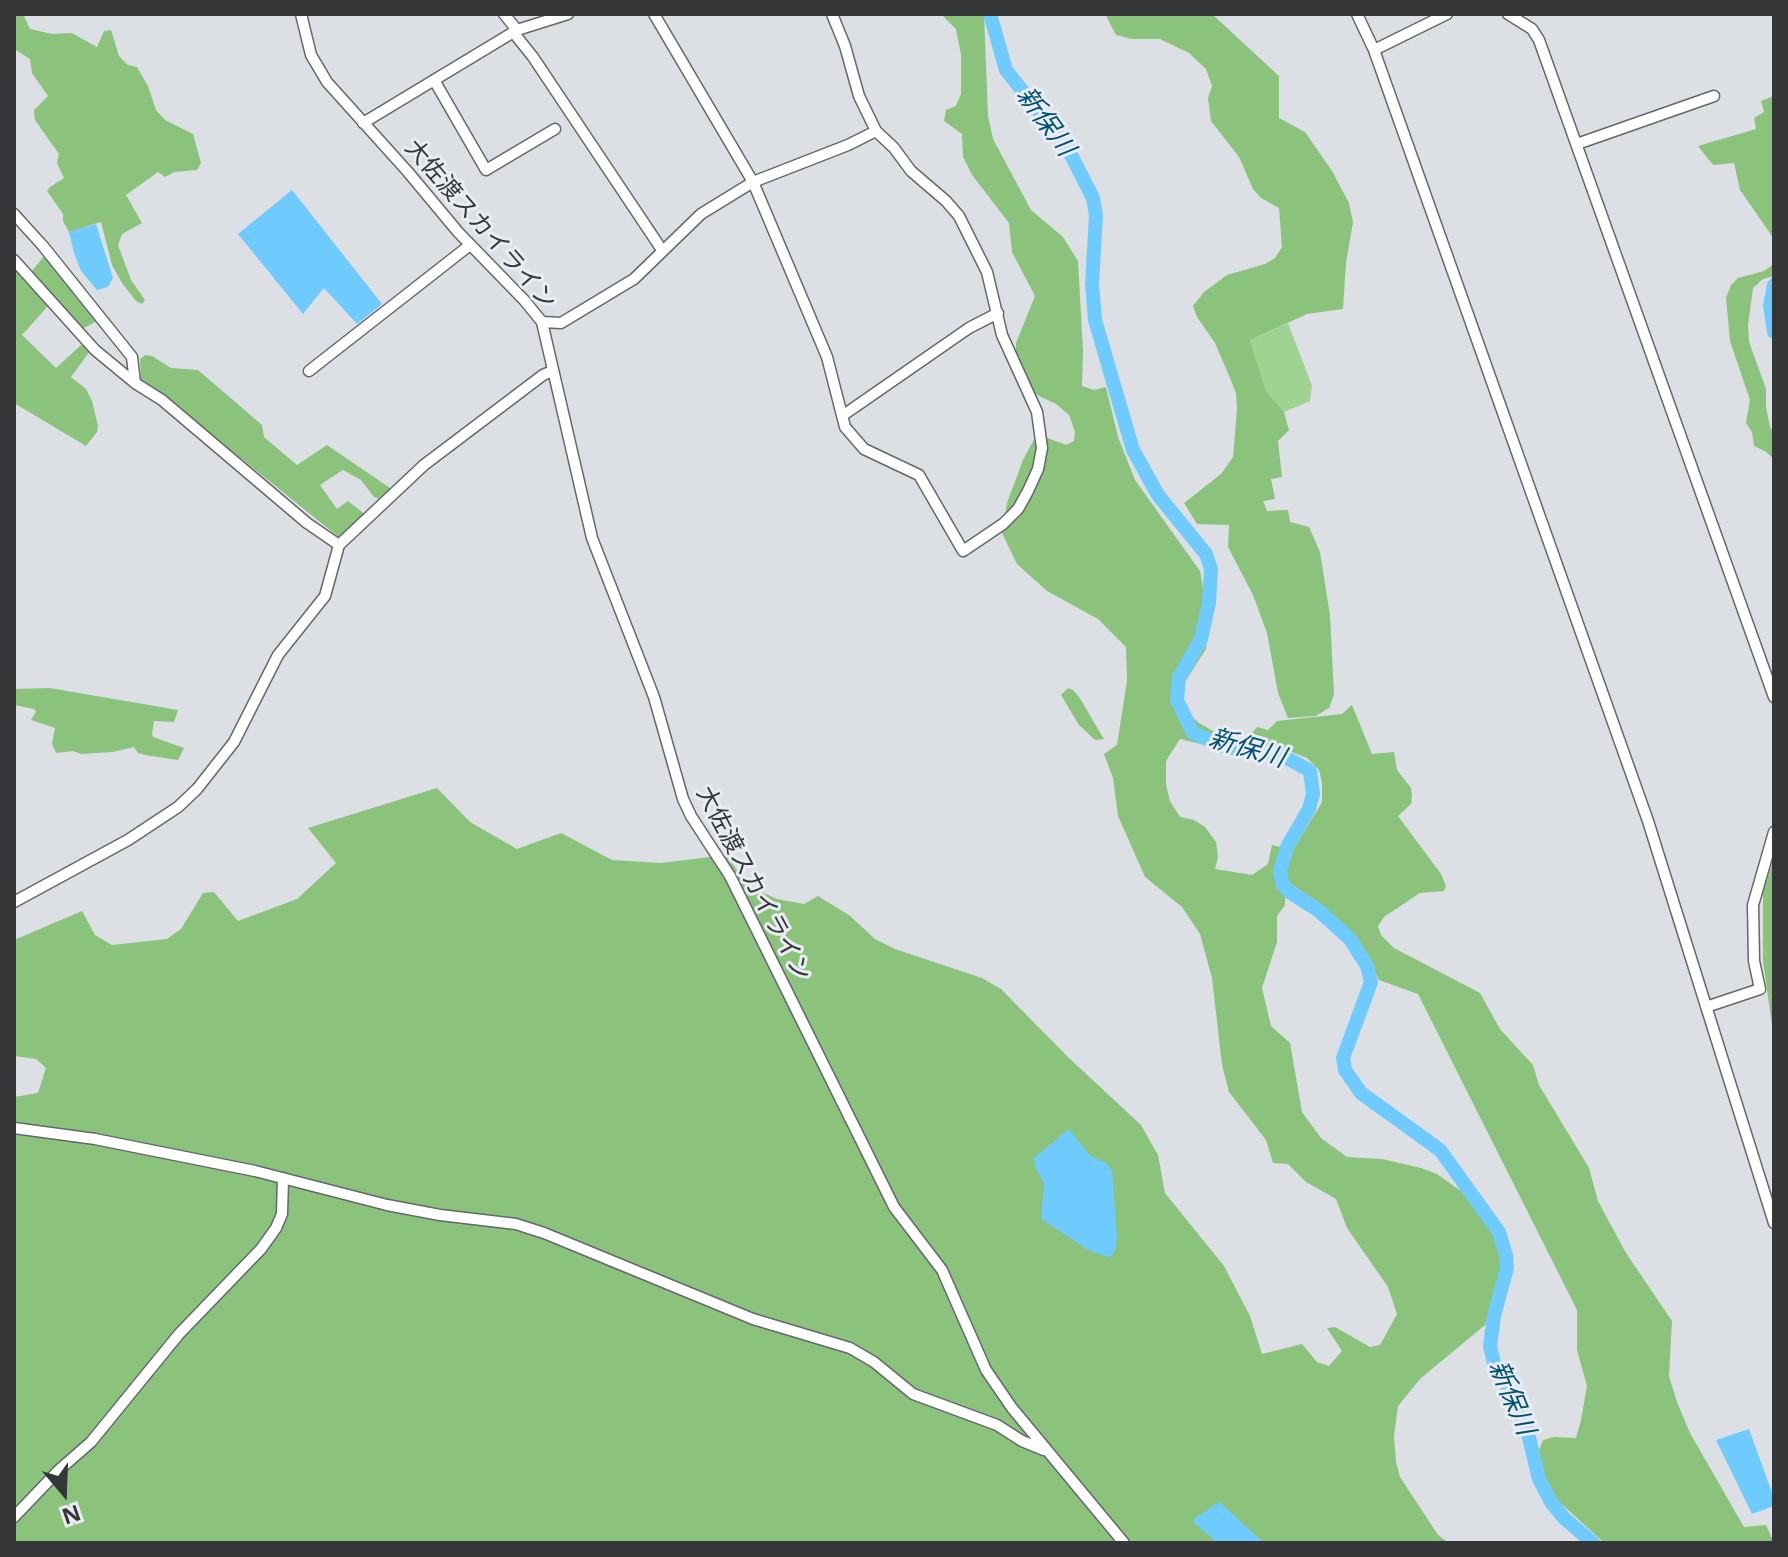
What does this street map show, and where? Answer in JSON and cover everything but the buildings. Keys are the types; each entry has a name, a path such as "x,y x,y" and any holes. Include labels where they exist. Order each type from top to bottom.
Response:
{"street":[{"name":"大佐渡スカイライン","path":"301,14 311,55 318,69 470,245 542,322 592,538 654,697 683,799 691,816 730,876 894,1207 942,1270 986,1370 1012,1408 1124,1543"},
{"path":"504,14 662,250"},
{"path":"363,123 515,31 568,14"},
{"path":"654,14 753,182 827,357 845,427 864,449 919,475 963,551 1003,524 1018,509 1038,469 1042,448 1037,412 1002,335 987,272 959,216 911,171 876,131 859,96 832,14"},
{"path":"1357,14 1374,50 1648,821 1774,1223"},
{"path":"1374,50 1447,14"},
{"path":"1508,14 1532,29 1539,40 1774,697"},
{"path":"434,80 486,170 555,129"},
{"path":"1577,144 1714,96"},
{"path":"542,322 561,323 634,279 701,214 753,182 876,131"},
{"path":"14,214 132,357 135,383"},
{"path":"309,371 470,245"},
{"path":"14,260 95,350 135,383 162,400 307,523 339,545"},
{"path":"842,416 969,328 998,313"},
{"path":"14,902 90,862 178,807 204,781 234,742 278,655 325,596 339,545 424,465 552,371"},
{"path":"1706,1007 1760,989 1754,961 1753,905 1774,832"},
{"path":"14,1128 95,1139 283,1178 387,1205 516,1224 753,1319 850,1348 874,1362 913,1394 997,1425 1022,1441 1046,1450"},
{"path":"14,1517 91,1442 179,1334 261,1249 282,1214 283,1178"}],"green space":[{"path":"14,14 23,14 30,29 52,34 72,33 97,47 104,31 111,30 119,56 128,65 137,67 156,110 165,120 193,134 201,163 197,170 174,172 165,177 158,172 126,195 142,223 122,234 118,245 131,280 145,300 142,304 122,283 112,265 101,222 69,232 63,214 47,191 64,178 57,163 59,154 35,120 34,110 48,96 32,73 30,59 14,49"},
{"path":"941,14 984,14 988,116 993,139 1031,210 1063,237 1078,261 1082,386 1094,390 1106,387 1118,437 1135,480 1200,571 1209,619 1206,649 1181,688 1186,711 1215,732 1232,733 1233,743 1225,750 1180,739 1166,761 1166,785 1170,801 1180,817 1194,820 1205,827 1216,842 1218,857 1215,869 1252,875 1268,864 1272,845 1281,847 1276,869 1277,884 1285,895 1285,905 1277,916 1277,942 1262,988 1271,1026 1290,1043 1302,1112 1321,1138 1347,1157 1382,1159 1437,1174 1461,1191 1495,1236 1502,1271 1485,1325 1420,1379 1398,1406 1394,1436 1400,1477 1438,1535 1449,1543 14,1543 14,1097 38,1093 46,1068 36,1059 14,1056 14,940 82,911 95,935 112,945 167,939 181,929 203,893 214,892 238,921 297,899 336,863 308,828 437,788 470,822 517,849 561,833 612,860 661,863 726,855 749,886 777,899 804,904 818,896 849,915 875,939 895,949 982,978 1001,989 1141,1125 1158,1155 1165,1193 1224,1266 1250,1316 1262,1354 1302,1344 1317,1362 1329,1366 1342,1351 1327,1328 1335,1327 1370,1347 1380,1345 1397,1314 1388,1287 1347,1228 1336,1199 1306,1182 1288,1164 1273,1163 1266,1140 1229,1092 1222,1065 1212,978 1200,934 1182,907 1145,877 1118,816 1113,778 1104,754 1117,745 1127,681 1126,647 1098,619 1047,591 1017,564 1002,533 1007,503 1023,460 1037,434 1066,445 1074,441 1075,432 1069,415 1056,404 1035,394 1016,353 1016,343 1035,296 1012,252 1009,223 972,175 963,157 962,134 944,121 946,110 956,106 961,94 961,55 956,29"},
{"path":"1105,14 1212,14 1279,76 1279,118 1305,132 1332,171 1349,203 1353,222 1343,309 1307,314 1250,340 1266,391 1284,412 1289,430 1278,441 1282,477 1271,479 1275,499 1263,501 1267,511 1288,510 1290,522 1309,527 1320,552 1330,615 1334,695 1329,708 1316,716 1288,718 1278,693 1267,633 1253,595 1228,547 1229,525 1197,524 1184,503 1221,474 1233,457 1237,409 1236,393 1230,378 1215,343 1193,306 1204,292 1227,275 1275,258 1282,247 1279,208 1261,198 1253,189 1239,157 1211,121 1208,98 1212,86 1206,69 1189,53 1160,39 1132,39 1116,35"},
{"path":"1774,96 1774,239 1740,190 1734,163 1713,165 1698,146 1756,129 1754,118 1764,112 1761,101"},
{"path":"45,255 99,320 82,329 31,272"},
{"path":"14,264 49,305 22,335 56,368 81,345 90,351 71,377 86,389 98,426 86,446 14,403"},
{"path":"1774,264 1774,276 1763,279 1753,288 1748,325 1749,342 1766,389 1766,407 1774,433 1774,459 1754,446 1752,432 1746,423 1750,400 1730,341 1726,298 1731,285 1738,278 1764,271"},
{"path":"1288,323 1312,386 1310,401 1284,412 1266,391 1250,340"},
{"path":"145,355 171,368 198,370 262,425 264,437 297,465 327,445 393,490 383,500 374,497 361,480 343,470 320,485 337,509 348,501 366,515 340,538 148,387 141,379 140,359"},
{"path":"50,688 178,710 174,722 154,721 152,734 184,748 178,760 138,753 134,747 113,752 56,753 52,744 55,728 31,720 36,712 34,709 14,705 14,689"},
{"path":"1068,688 1079,697 1104,739 1095,740 1079,725 1061,695"},
{"path":"1352,705 1372,754 1394,752 1397,770 1411,788 1412,795 1411,804 1398,816 1441,874 1446,886 1444,891 1420,893 1384,917 1378,926 1381,935 1394,948 1480,993 1500,1029 1533,1065 1539,1085 1589,1168 1598,1201 1626,1253 1672,1321 1669,1376 1690,1433 1744,1527 1766,1525 1774,1543 1604,1543 1554,1497 1544,1478 1537,1455 1543,1440 1576,1438 1581,1420 1587,1386 1577,1350 1577,1310 1418,994 1379,980 1367,956 1347,930 1314,900 1288,882 1287,860 1322,802 1319,770 1307,758 1282,748 1258,748 1251,734 1257,727 1268,730 1277,721 1342,714"},
{"path":"1774,858 1774,1039 1763,961 1763,892"}],"water":[{"path":"292,190 382,304 357,324 324,288 303,314 238,234"},
{"path":"96,224 113,278 108,287 97,290 81,271 69,232"},
{"path":"1069,1129 1090,1156 1106,1163 1112,1171 1117,1235 1112,1256 1090,1251 1041,1219 1044,1184 1034,1158"},
{"path":"1749,1429 1774,1498 1774,1506 1752,1514 1716,1440"},
{"path":"1219,1502 1264,1543 1218,1543 1194,1523 1194,1519"}],"waterway":[{"name":"新保川","path":"990,14 1006,70 1067,147 1093,198 1096,215 1092,284 1095,320 1133,450 1158,495 1206,554 1211,569 1209,603 1201,639 1179,678 1177,700 1193,733 1226,747 1282,755 1310,771 1313,794 1309,809 1288,845 1280,870 1282,883 1288,891 1318,910 1350,939 1367,966 1371,982 1343,1058 1345,1070 1361,1093 1440,1150 1499,1232 1507,1268 1494,1316 1490,1346 1495,1367 1526,1425 1539,1479 1551,1502 1593,1543"},
{"path":"1774,285 1770,305 1774,332"}]}
